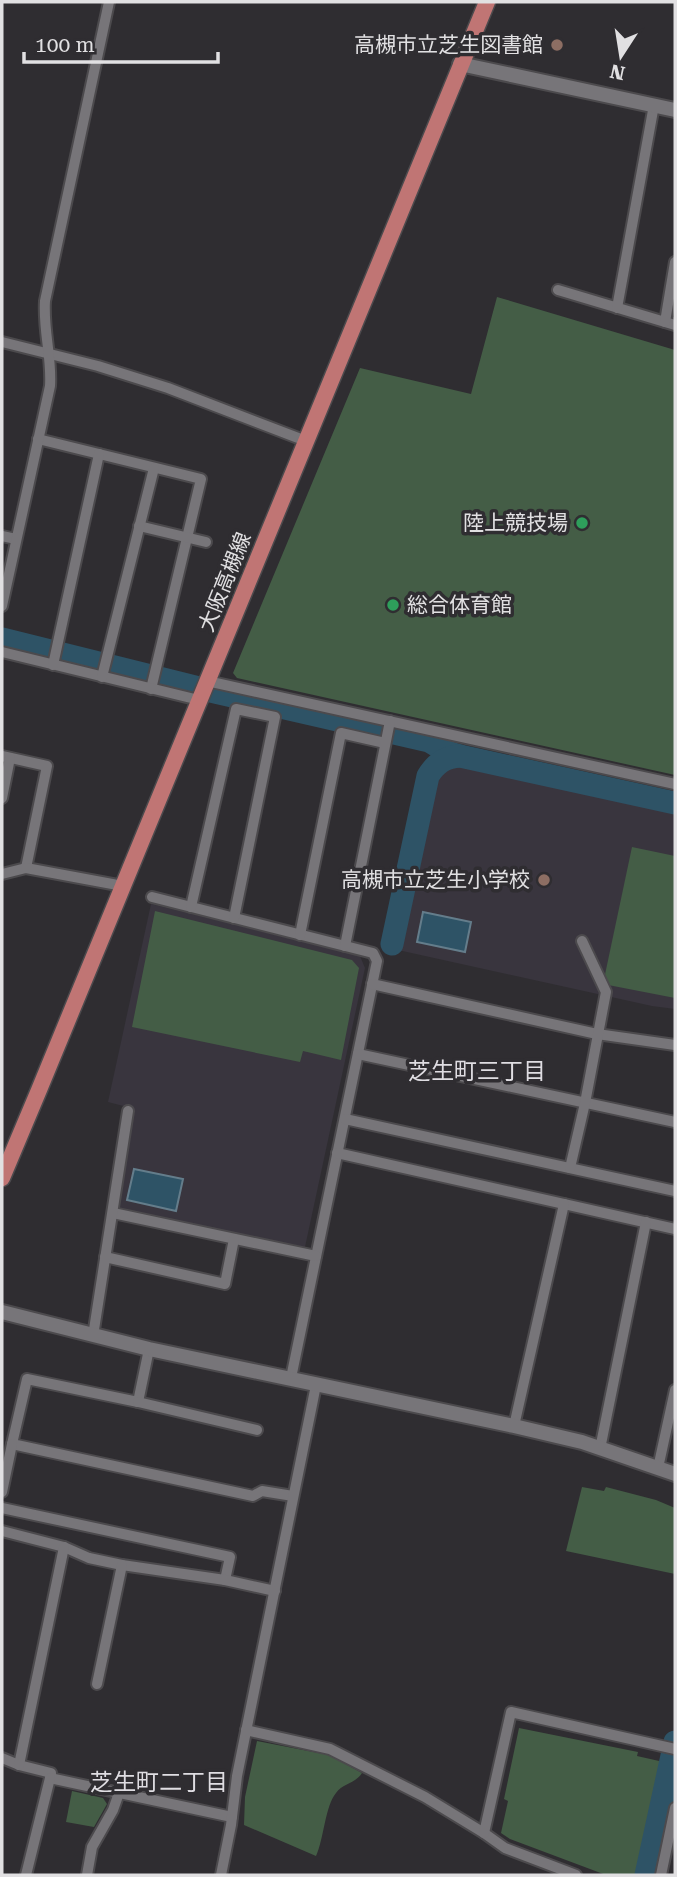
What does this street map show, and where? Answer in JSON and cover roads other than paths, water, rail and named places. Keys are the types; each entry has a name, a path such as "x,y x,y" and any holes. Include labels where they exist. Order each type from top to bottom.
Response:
{"main road":[{"name":"大阪高槻線","path":"2,1178 487,2"}],"street":[{"path":"2,606 50,386 50,354 44,321 46,301 110,2"},
{"path":"460,64 675,110"},
{"path":"617,307 653,105"},
{"path":"558,290 670,323 675,262"},
{"path":"2,342 98,366 168,388 306,441"},
{"path":"38,439 201,479 151,689"},
{"path":"53,665 99,454"},
{"path":"102,677 154,468"},
{"path":"139,526 206,542"},
{"path":"2,536 16,540"},
{"path":"2,652 198,700"},
{"path":"207,681 253,691 388,732 675,784"},
{"path":"248,712 253,691"},
{"path":"191,907 236,709 275,717 234,918"},
{"path":"299,934 341,733 388,732"},
{"path":"345,946 388,732"},
{"path":"2,798 6,757 47,766 26,868"},
{"path":"2,874 26,868 123,886"},
{"path":"152,897 373,953 377,961 291,1378"},
{"path":"569,1168 585,1103 606,992 582,941"},
{"path":"372,984 597,1034 675,1045"},
{"path":"358,1054 675,1122"},
{"path":"93,1336 128,1111"},
{"path":"345,1119 675,1191"},
{"path":"338,1153 675,1229"},
{"path":"514,1426 564,1204"},
{"path":"113,1213 316,1256"},
{"path":"600,1449 646,1222"},
{"path":"105,1258 225,1284 234,1239"},
{"path":"2,1312 149,1349 582,1442 675,1474"},
{"path":"138,1402 149,1349"},
{"path":"2,1492 27,1379 257,1430"},
{"path":"221,1875 237,1776 316,1385"},
{"path":"658,1468 675,1390"},
{"path":"12,1444 253,1496 262,1492 293,1496"},
{"path":"2,1508 230,1558 225,1580"},
{"path":"2,1531 64,1547 89,1558 275,1591"},
{"path":"19,1765 64,1547"},
{"path":"97,1684 122,1565"},
{"path":"484,1833 512,1712 671,1748"},
{"path":"246,1730 330,1749 425,1797 505,1848 576,1875"},
{"path":"2,1759 51,1773 26,1875"},
{"path":"50,1778 232,1816"},
{"path":"87,1875 92,1847 120,1793"},
{"path":"661,1875 675,1808"}],"water":[{"path":"423,912 471,922 465,952 417,942"},
{"path":"134,1169 183,1179 176,1211 127,1200"}],"waterway":[{"path":"2,639 429,741 460,756"},
{"path":"392,944 428,776 445,759 460,756 675,803"},
{"path":"646,1875 675,1742"}],"place":[{"name":"高槻市立芝生図書館","path":"557,45"},
{"name":"陸上競技場","path":"582,523"},
{"name":"総合体育館","path":"393,605"},
{"name":"高槻市立芝生小学校","path":"544,880"}],"district":[{"name":"芝生町三丁目","path":"477,1071"},
{"name":"芝生町二丁目","path":"159,1782"}]}
